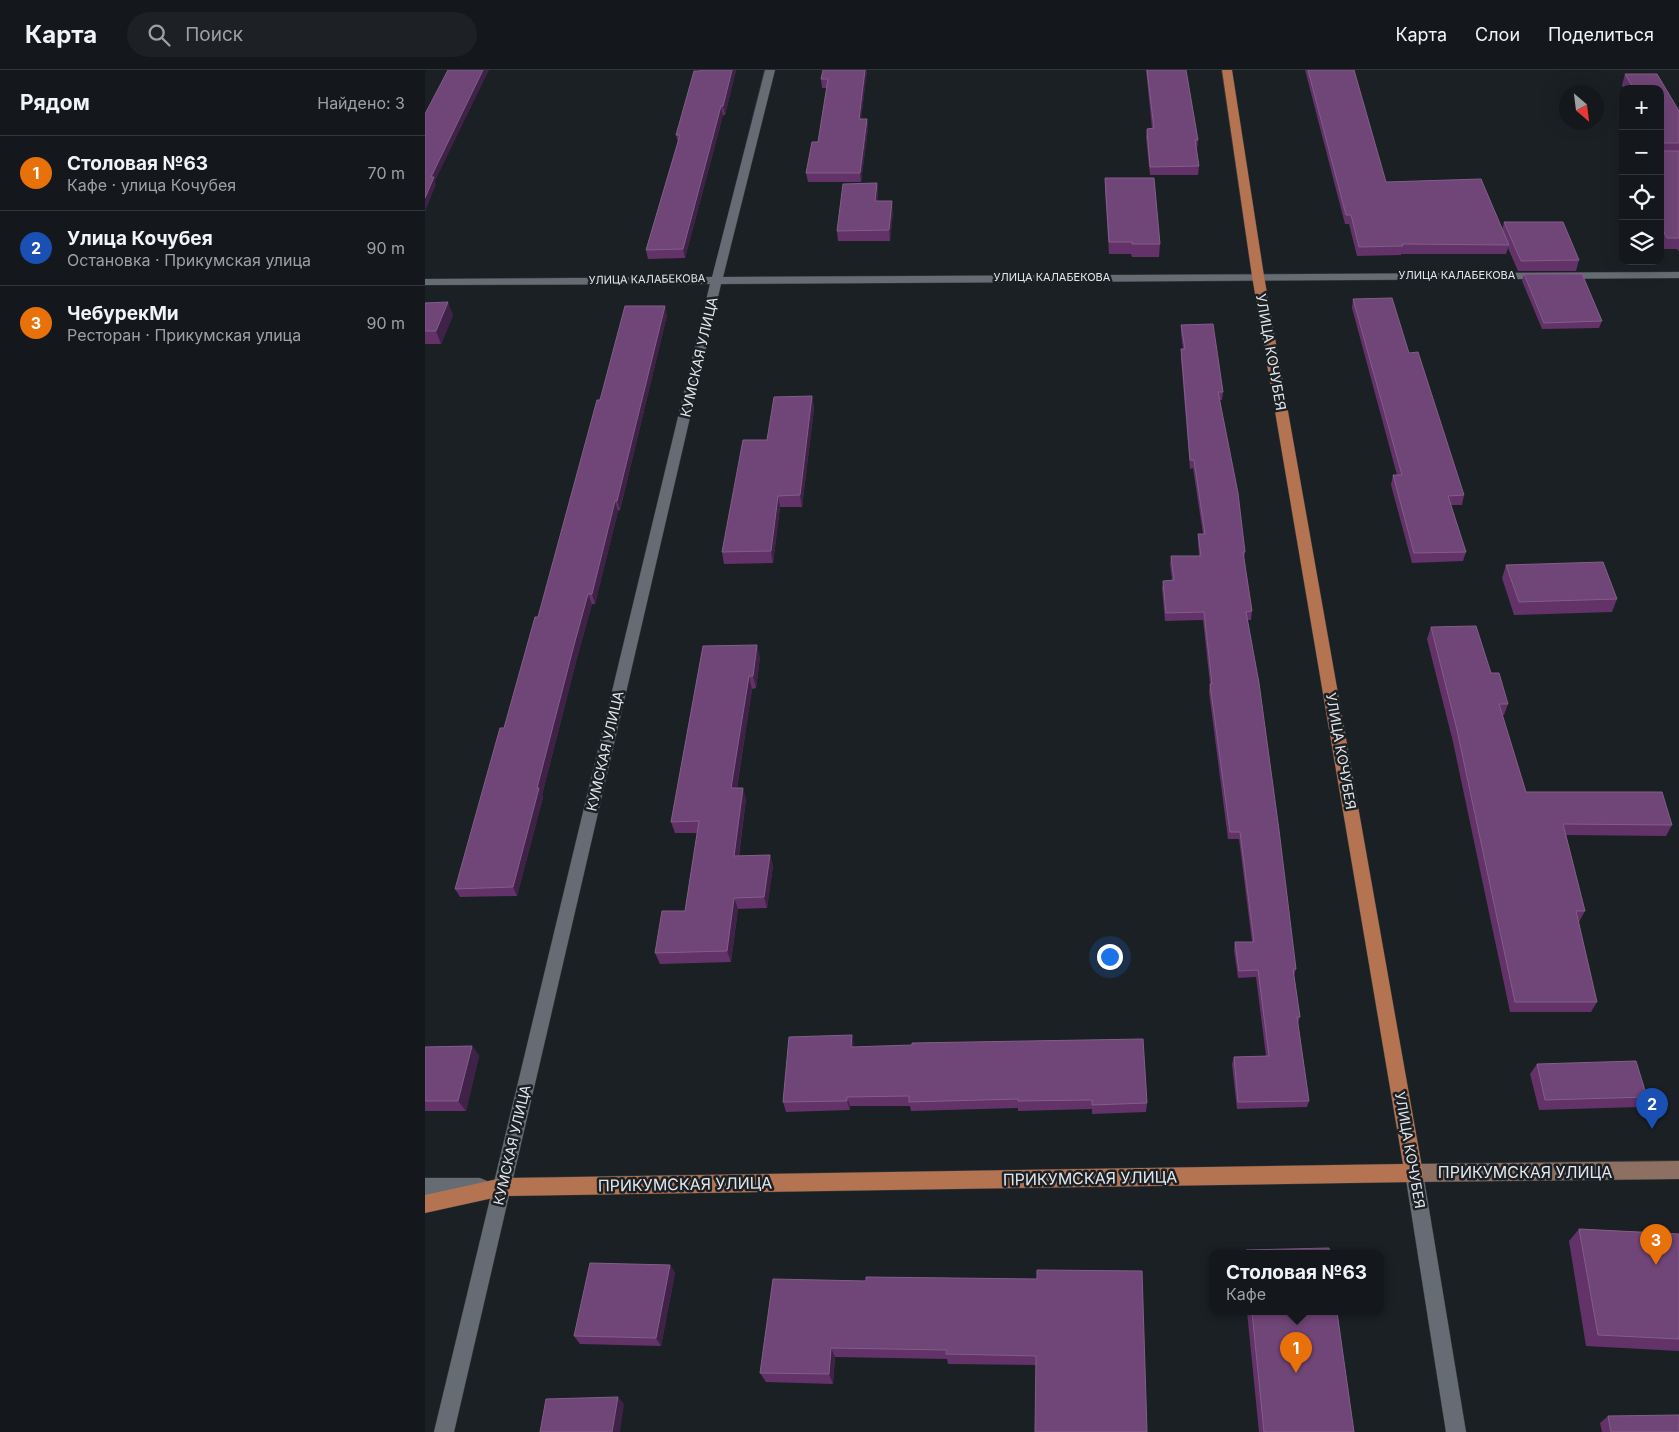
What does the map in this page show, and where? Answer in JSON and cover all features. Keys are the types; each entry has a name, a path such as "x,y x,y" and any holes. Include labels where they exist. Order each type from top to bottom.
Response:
{"main road":[{"name":"УЛИЦА КОЧУБЕЯ","path":"1227,70 1258,276 1414,1173"},
{"name":"ПРИКУМСКАЯ УЛИЦА","path":"425,1204 502,1187 1679,1170"}],"street":[{"name":"КУМСКАЯ УЛИЦА","path":"444,1432 717,278 770,70"},
{"name":"УЛИЦА КАЛАБЕКОВА","path":"425,282 717,278 1679,275"},
{"name":"УЛИЦА КОЧУБЕЯ","path":"1414,1173 1456,1432"},
{"name":"ПРИКУМСКАЯ УЛИЦА","path":"425,1187 502,1187"}],"building":[{"path":"448,70 483,70 431,177 434,177 425,198 425,114"},
{"path":"732,70 683,249 646,250 680,135 676,135 694,71"},
{"path":"823,70 865,70 859,119 867,119 860,173 806,173 812,142 818,142 828,79 821,79"},
{"path":"1147,70 1186,70 1198,140 1195,140 1199,166 1150,167 1147,129 1154,128"},
{"path":"1308,70 1354,70 1386,182 1481,179 1509,245 1402,244 1403,246 1359,247 1351,215 1346,215"},
{"path":"1625,74 1657,74 1664,85 1632,85"},
{"path":"1664,86 1679,111 1679,143 1664,143"},
{"path":"1664,151 1679,151 1679,238 1667,238 1664,232"},
{"path":"1105,178 1154,178 1160,244 1109,242"},
{"path":"877,183 875,201 892,201 889,230 837,231 843,184"},
{"path":"1504,222 1563,222 1579,260 1521,261"},
{"path":"1524,274 1582,274 1602,321 1544,323"},
{"path":"1392,298 1409,353 1418,352 1464,495 1448,496 1466,552 1414,553 1393,475 1402,475 1353,299"},
{"path":"448,302 436,331 425,331 425,303"},
{"path":"625,306 665,306 617,501 615,501 592,594 588,594 574,645 513,887 455,889 500,728 504,728 535,617 538,617 597,400 600,400"},
{"path":"1213,324 1223,392 1218,392 1238,493 1245,552 1243,552 1252,611 1246,612 1259,683 1279,830 1296,969 1293,969 1300,1017 1297,1017 1309,1101 1238,1102 1234,1057 1269,1056 1258,970 1239,971 1235,942 1254,942 1240,832 1230,832 1210,684 1212,684 1204,612 1166,613 1163,581 1174,580 1171,556 1201,556 1198,534 1205,534 1194,460 1190,460 1181,349 1185,349 1181,325"},
{"path":"812,396 800,495 778,496 771,551 722,552 743,440 767,440 774,397"},
{"path":"1603,562 1617,599 1519,602 1506,565"},
{"path":"1476,626 1491,673 1499,673 1508,704 1499,704 1526,792 1662,792 1672,825 1563,824 1585,911 1576,911 1597,1002 1515,1002 1457,730 1431,627"},
{"path":"757,645 753,676 749,676 731,788 743,788 734,856 770,855 764,897 734,898 727,951 655,953 662,911 685,911 699,821 671,822 703,646"},
{"path":"852,1035 851,1047 912,1045 912,1043 1143,1039 1147,1103 1092,1105 1092,1100 1018,1101 1018,1099 909,1102 909,1096 847,1097 847,1101 783,1102 789,1037"},
{"path":"472,1046 458,1101 425,1101 425,1047"},
{"path":"1636,1061 1647,1097 1545,1100 1537,1064"},
{"path":"1579,1229 1679,1234 1679,1339 1598,1335"},
{"path":"1329,1248 1329,1250 1246,1250"},
{"path":"590,1263 670,1265 656,1338 574,1336"},
{"path":"1037,1270 1142,1271 1147,1432 1035,1432 1036,1356 946,1354 947,1350 831,1348 829,1374 760,1373 773,1279 866,1281 866,1277 1037,1279"},
{"path":"1252,1315 1337,1315 1354,1432 1264,1432"},
{"path":"618,1397 612,1432 540,1432 546,1399"},
{"path":"1679,1415 1679,1432 1611,1432 1608,1416"}],"place":[{"name":"Улица Кочубея","path":"1652,1129"},
{"name":"ЧебурекМи","path":"1656,1265"},
{"name":"Столовая №63","path":"1296,1373"}]}
